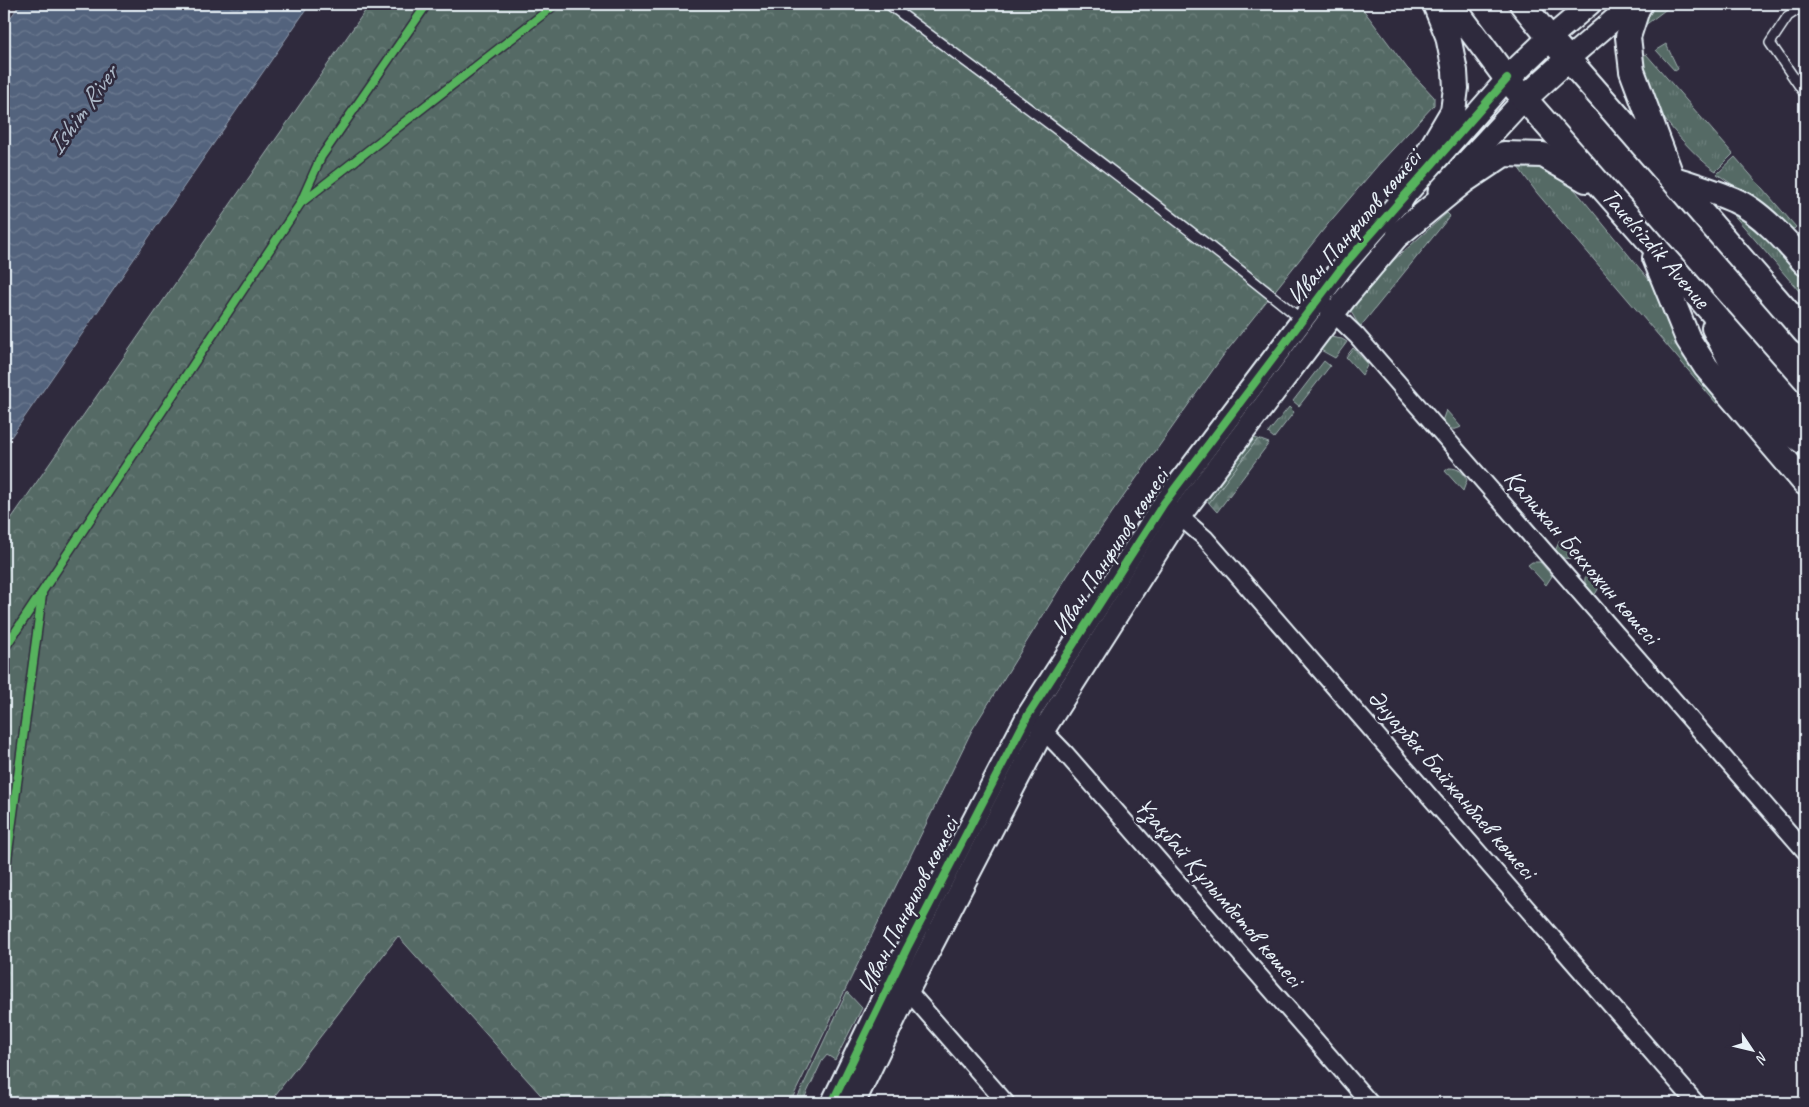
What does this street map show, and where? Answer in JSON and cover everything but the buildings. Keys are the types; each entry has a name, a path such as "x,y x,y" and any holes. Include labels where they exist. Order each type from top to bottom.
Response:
{"main road":[{"path":"1400,201 1453,111 1456,88 1455,71 1448,36 1435,4"},
{"name":"Tauelsizdik Avenue","path":"1451,4 1506,79 1805,418"},
{"path":"1522,4 1805,332"},
{"path":"1640,4 1628,37 1632,71 1672,178"},
{"name":"Иван Панфилов көшесі","path":"1506,79 1550,38"},
{"name":"Иван Панфилов көшесі","path":"1524,99 1568,59"},
{"path":"1399,234 1465,180 1504,154 1543,155 1576,173 1614,201"},
{"path":"1672,178 1736,200 1766,221 1805,263"},
{"path":"1648,240 1688,339 1706,367 1805,482"},
{"path":"1695,294 1735,369 1792,434 1805,443"}],"street":[{"name":"Иван Панфилов көшесі","path":"1550,38 1590,4"},
{"name":"Иван Панфилов көшесі","path":"1568,59 1632,4"},
{"name":"Иван Панфилов көшесі","path":"854,1103 900,984 1028,715 1164,503 1318,298 1343,266 1506,79"},
{"name":"Иван Панфилов көшесі","path":"832,1103 1043,731 1180,516 1334,313 1399,234 1524,99"},
{"name":"Қалижан Бекхожин көшесі","path":"1318,298 1357,336 1805,851"},
{"name":"Әнуарбек Байжанбаев көшесі","path":"1164,503 1205,538 1696,1103"},
{"name":"Ұзақбай Құлымбетов көшесі","path":"1028,715 1066,754 1370,1103"},
{"path":"900,984 1006,1103"}],"lane":[{"path":"888,4 1087,152 1302,320"},
{"path":"1805,5 1788,16 1770,44 1805,94"}],"green space":[{"path":"370,4 1359,4 1407,68 1434,97 1434,105 1379,164 1328,224 1222,357 1068,575 972,730 790,1103 548,1103 398,936 269,1103 4,1103 4,529"},
{"path":"1656,4 1673,4 1644,26 1645,22"},
{"path":"1666,44 1678,69 1675,71 1656,50"},
{"path":"1646,54 1733,154 1716,171 1690,149 1656,107 1639,58"},
{"path":"1735,157 1796,227 1794,229 1789,227 1775,213 1717,174"},
{"path":"1540,166 1559,176 1576,191 1650,281 1692,366 1719,398 1717,404 1537,193 1518,167"},
{"path":"1726,206 1763,232 1805,279 1805,298"},
{"path":"1447,213 1450,216 1360,327 1350,310 1385,268"},
{"path":"1330,337 1347,342 1335,358 1317,348"},
{"path":"1353,348 1368,364 1362,375 1346,357"},
{"path":"1324,361 1330,366 1299,406 1293,401"},
{"path":"1289,407 1294,412 1274,438 1268,433"},
{"path":"1446,410 1461,427 1453,429 1442,421"},
{"path":"1249,437 1258,439 1209,503 1205,495"},
{"path":"1258,439 1269,443 1217,512 1209,503"},
{"path":"1449,468 1458,470 1467,480 1463,491 1445,471"},
{"path":"1560,540 1576,557 1564,558 1557,554 1555,551"},
{"path":"1532,562 1540,562 1552,576 1546,585 1528,565"},
{"path":"1587,571 1600,586 1594,596 1586,585"},
{"path":"847,992 862,1008 835,1060 827,1055 822,1061 802,1103 795,1103"}],"water":[{"name":"Ishim River","path":"20,4 310,4 4,447 4,27"}],"cycle path":[{"path":"4,649 300,204 321,157 427,4"},
{"path":"302,202 556,4"},
{"path":"832,1103 907,948 1028,715 1164,503 1343,266 1507,79"},
{"path":"4,882 42,595"}]}
